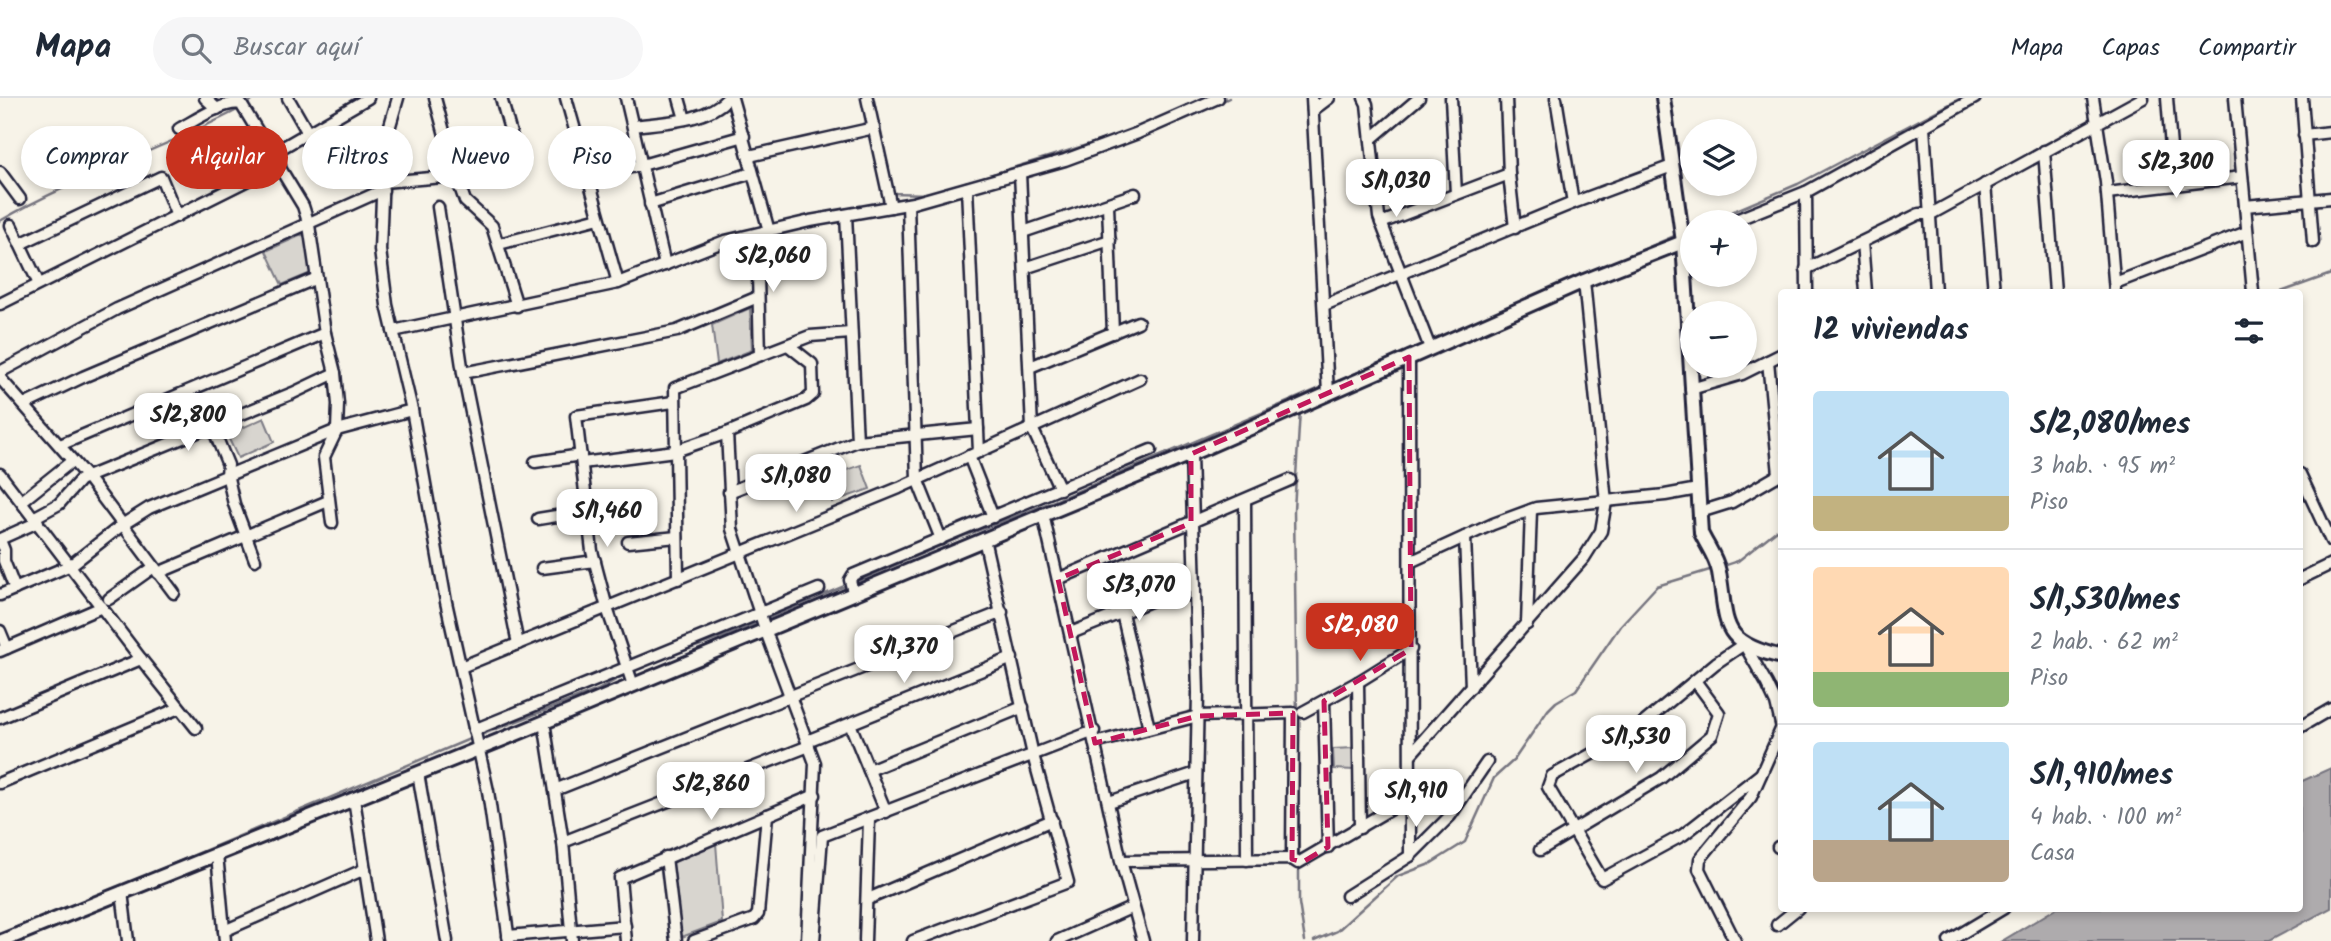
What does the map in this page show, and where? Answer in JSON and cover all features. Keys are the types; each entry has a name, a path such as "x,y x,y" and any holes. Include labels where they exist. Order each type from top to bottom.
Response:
{"street":[{"path":"205,98 217,109"},
{"path":"288,98 304,126"},
{"path":"390,126 398,98"},
{"path":"435,98 443,126"},
{"path":"501,98 509,126"},
{"path":"566,98 574,126"},
{"path":"626,98 633,126 685,119 720,107 730,98 744,136 769,231"},
{"path":"679,98 685,119"},
{"path":"867,98 891,207"},
{"path":"393,331 618,283 725,241 908,204 968,188 1065,160 1138,133 1218,98"},
{"path":"1312,98 1328,393"},
{"path":"1313,110 1329,98"},
{"path":"1364,98 1367,104 1381,223 1430,348"},
{"path":"1371,139 1419,98"},
{"path":"1451,98 1456,194"},
{"path":"1506,98 1509,174 1515,228"},
{"path":"1556,98 1573,204"},
{"path":"1662,98 1681,210"},
{"path":"1757,212 1806,192 1975,98"},
{"path":"2093,98 2107,193 2115,288 2247,232"},
{"path":"1806,269 1919,214 1931,214 2143,98"},
{"path":"2167,98 2174,185"},
{"path":"2235,98 2253,289"},
{"path":"2302,98 2313,242"},
{"path":"319,126 362,100"},
{"path":"186,126 235,102 241,104 255,126"},
{"path":"1924,127 1935,289"},
{"path":"749,156 874,128"},
{"path":"2304,135 2331,132"},
{"path":"636,166 744,136"},
{"path":"636,139 665,265"},
{"path":"2044,151 2055,289"},
{"path":"1324,305 1672,166"},
{"path":"0,172 20,199"},
{"path":"650,204 752,173"},
{"path":"1020,173 1032,428 1060,489"},
{"path":"1381,223 1509,174"},
{"path":"20,244 161,177 177,216"},
{"path":"2107,193 2242,177"},
{"path":"288,179 303,206 309,225 325,333 335,373 337,430 324,457 332,523"},
{"path":"1985,184 1994,289"},
{"path":"914,941 1068,882 1033,755 987,537 988,519 974,454 978,429 968,188"},
{"path":"0,304 230,189"},
{"path":"0,372 117,309 309,225 377,189"},
{"path":"383,189 380,250 387,305 412,410 446,603 488,791 509,938 572,936 625,926"},
{"path":"461,189 465,201 492,226 517,306"},
{"path":"591,189 618,283"},
{"path":"1806,192 1807,289"},
{"path":"1023,232 1135,194"},
{"path":"2245,206 2331,198"},
{"path":"908,204 917,479 941,539"},
{"path":"1108,205 1113,333"},
{"path":"438,207 463,373 518,644"},
{"path":"846,215 858,441"},
{"path":"499,244 599,218"},
{"path":"11,225 39,284"},
{"path":"757,234 760,355"},
{"path":"1025,268 1110,240"},
{"path":"1862,242 1866,289"},
{"path":"2,941 544,722 1191,454 1584,281 1680,243"},
{"path":"26,404 83,377 317,278"},
{"path":"1411,754 1527,625 1601,531 1606,502 1584,281"},
{"path":"1688,287 1691,389 1701,533 1718,568 1726,620 1731,631 1744,644 1767,684 1778,713"},
{"path":"463,373 677,331 758,297"},
{"path":"1030,367 1138,322"},
{"path":"60,445 325,333"},
{"path":"678,579 673,402 675,388 810,336 851,333"},
{"path":"535,461 675,451 727,433 810,397 814,390 813,364 788,345"},
{"path":"1691,389 1742,374 1778,356"},
{"path":"1409,358 1410,856"},
{"path":"1768,360 1778,454"},
{"path":"15,589 4,561 0,539 59,504 80,481 335,373"},
{"path":"0,378 26,404 87,477 174,593"},
{"path":"461,667 917,479 1140,379"},
{"path":"632,685 595,561 576,416 673,402"},
{"path":"0,595 71,565 122,525 149,508 337,430 412,410"},
{"path":"212,426 228,465 234,504 255,560"},
{"path":"729,492 858,441 978,429"},
{"path":"727,433 732,528 765,629 815,763 807,941"},
{"path":"853,593 850,580 853,575 1151,450"},
{"path":"1191,454 1198,716 1193,941"},
{"path":"22,501 72,461"},
{"path":"0,474 71,565 106,603 141,659 196,728"},
{"path":"1700,512 1732,502 1778,474"},
{"path":"1058,579 1290,480"},
{"path":"2303,480 2331,541"},
{"path":"0,484 14,492"},
{"path":"1410,562 1493,524 1531,510 1698,489"},
{"path":"0,631 3,650 106,603 156,570 328,501"},
{"path":"1245,501 1247,860"},
{"path":"1527,625 1531,510"},
{"path":"538,519 587,511"},
{"path":"1043,514 1121,861 1143,941"},
{"path":"628,542 677,537"},
{"path":"1465,537 1471,687"},
{"path":"542,568 595,561"},
{"path":"2303,578 2331,564"},
{"path":"1071,634 1195,583"},
{"path":"474,730 819,589"},
{"path":"555,790 1002,612"},
{"path":"1122,614 1149,728"},
{"path":"1744,644 1778,656"},
{"path":"1744,644 1716,663 1634,730 1552,776 1548,781 1550,792 1602,879 1683,835 1761,774"},
{"path":"1303,712 1411,649"},
{"path":"563,842 808,744 850,724 1012,658"},
{"path":"0,718 141,659"},
{"path":"1539,850 1661,778 1712,735 1719,713 1696,681"},
{"path":"1358,682 1360,828"},
{"path":"1324,701 1328,847"},
{"path":"869,770 1023,706"},
{"path":"0,783 180,708"},
{"path":"2303,725 2331,709"},
{"path":"814,941 822,836 1033,755 1094,737 1198,716 1293,713 1292,859"},
{"path":"544,722 563,842 572,936"},
{"path":"850,724 887,813"},
{"path":"1735,941 1699,869 1700,859 1751,797 1778,735"},
{"path":"1347,896 1410,856 1450,816 1487,762"},
{"path":"418,773 447,941"},
{"path":"1109,802 1196,774"},
{"path":"625,941 620,878 815,795"},
{"path":"1121,861 1292,859 1298,863 1303,862 1411,797"},
{"path":"354,799 376,941"},
{"path":"694,941 754,919 758,914 767,815"},
{"path":"865,941 869,820"},
{"path":"868,899 1052,820"},
{"path":"217,854 225,936 365,869"},
{"path":"666,857 676,941"},
{"path":"122,892 128,941"},
{"path":"1057,941 1133,907"},
{"path":"1777,925 1793,912"},
{"path":"1949,941 1997,912"}],"highlighted area":[{"path":"1409,357 1411,649 1324,701 1328,847 1303,862 1292,859 1293,713 1198,716 1095,743 1058,579 1191,523 1191,454"}],"shaded area":[{"path":"304,234 311,273 282,285 266,251"},
{"path":"750,308 752,350 717,364 712,325"},
{"path":"264,418 274,442 238,458 227,435"},
{"path":"861,465 870,489 832,502 823,478"},
{"path":"1354,748 1354,770 1334,769 1333,749"},
{"path":"2331,768 2331,908 2269,941 2002,941 2050,912 2303,912 2303,781"},
{"path":"716,843 722,922 679,938 672,863"}],"waterway":[{"path":"246,105 254,98"},
{"path":"1221,102 1229,98"},
{"path":"1736,210 1798,184 1961,98"},
{"path":"0,221 59,190 241,108"},
{"path":"1136,136 1138,139 1192,115"},
{"path":"891,190 892,193 928,194 1119,135"},
{"path":"1608,265 1679,234"},
{"path":"2289,289 2331,274"},
{"path":"1431,341 1540,294"},
{"path":"1331,384 1425,344"},
{"path":"853,583 1325,386"},
{"path":"1299,858 1294,510 1300,410"},
{"path":"1723,566 1738,561 1778,529"},
{"path":"1314,941 1337,931 1398,876 1430,864 1465,842 1494,778 1514,760 1548,710 1576,690 1620,626 1657,586 1713,569"},
{"path":"766,619 847,585"},
{"path":"661,659 760,622"},
{"path":"478,736 598,690 626,674"},
{"path":"78,904 472,738"},
{"path":"1299,864 1299,903 1305,941"}]}
